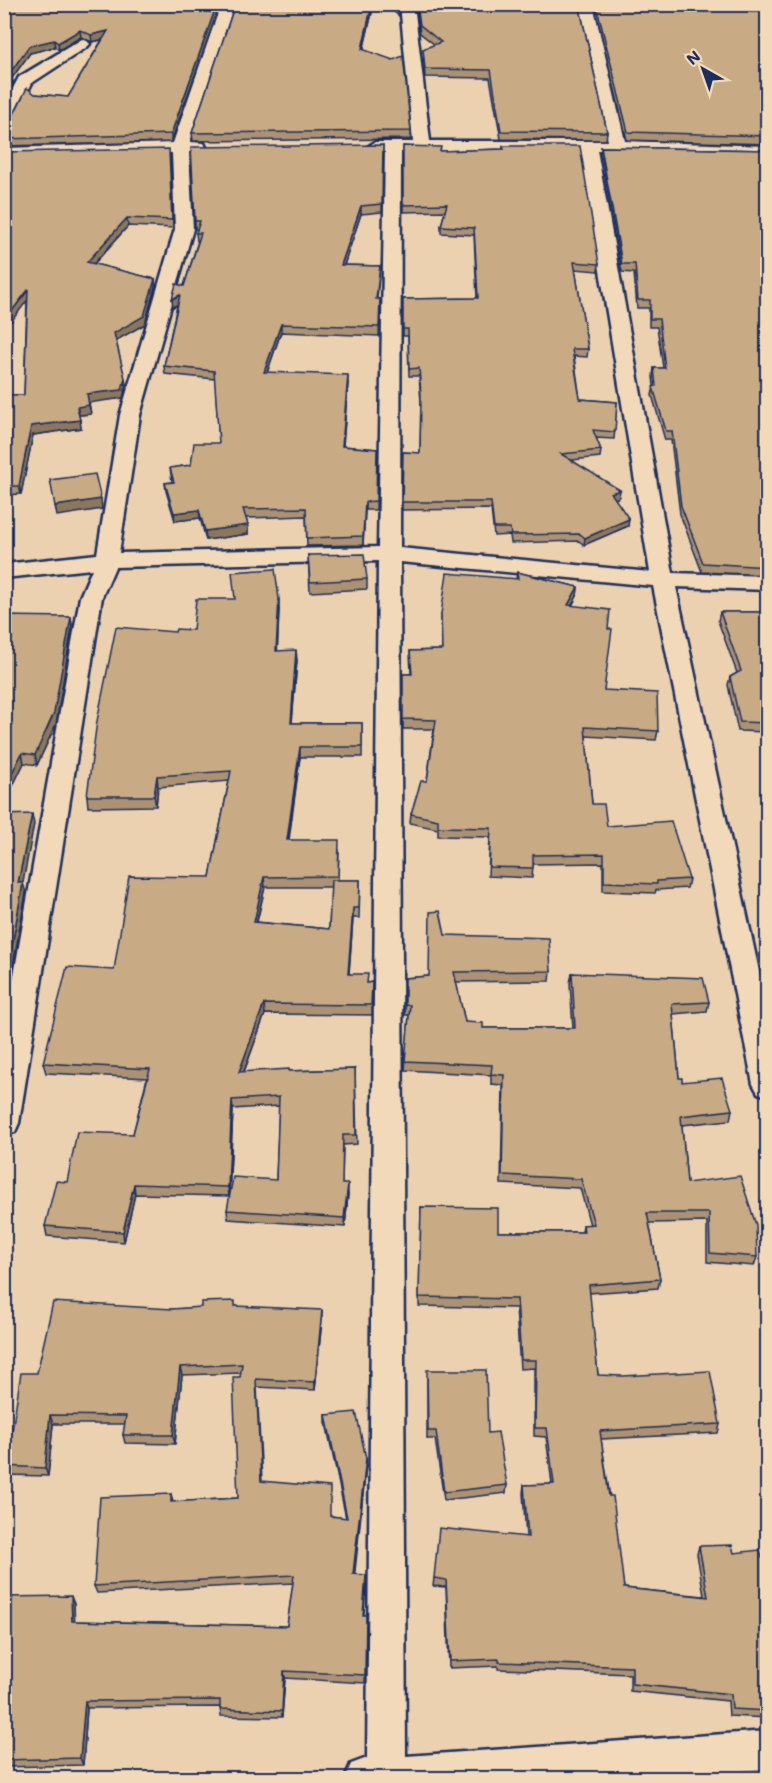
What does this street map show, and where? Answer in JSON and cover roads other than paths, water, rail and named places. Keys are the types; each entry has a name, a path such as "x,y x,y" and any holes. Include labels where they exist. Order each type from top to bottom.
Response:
{"street":[{"path":"4,1123 91,597 107,560 130,415 184,229 180,147 229,4"},
{"path":"407,4 422,145"},
{"path":"586,4 618,146"},
{"path":"765,4 768,10"},
{"path":"4,123 25,80 82,44"},
{"path":"4,78 25,80"},
{"path":"588,145 663,580 768,1084"},
{"path":"357,147 588,145 768,151"},
{"path":"4,153 216,147"},
{"path":"393,147 379,1778 768,1750"},
{"path":"4,571 107,560 389,554 663,580 768,583"}]}
